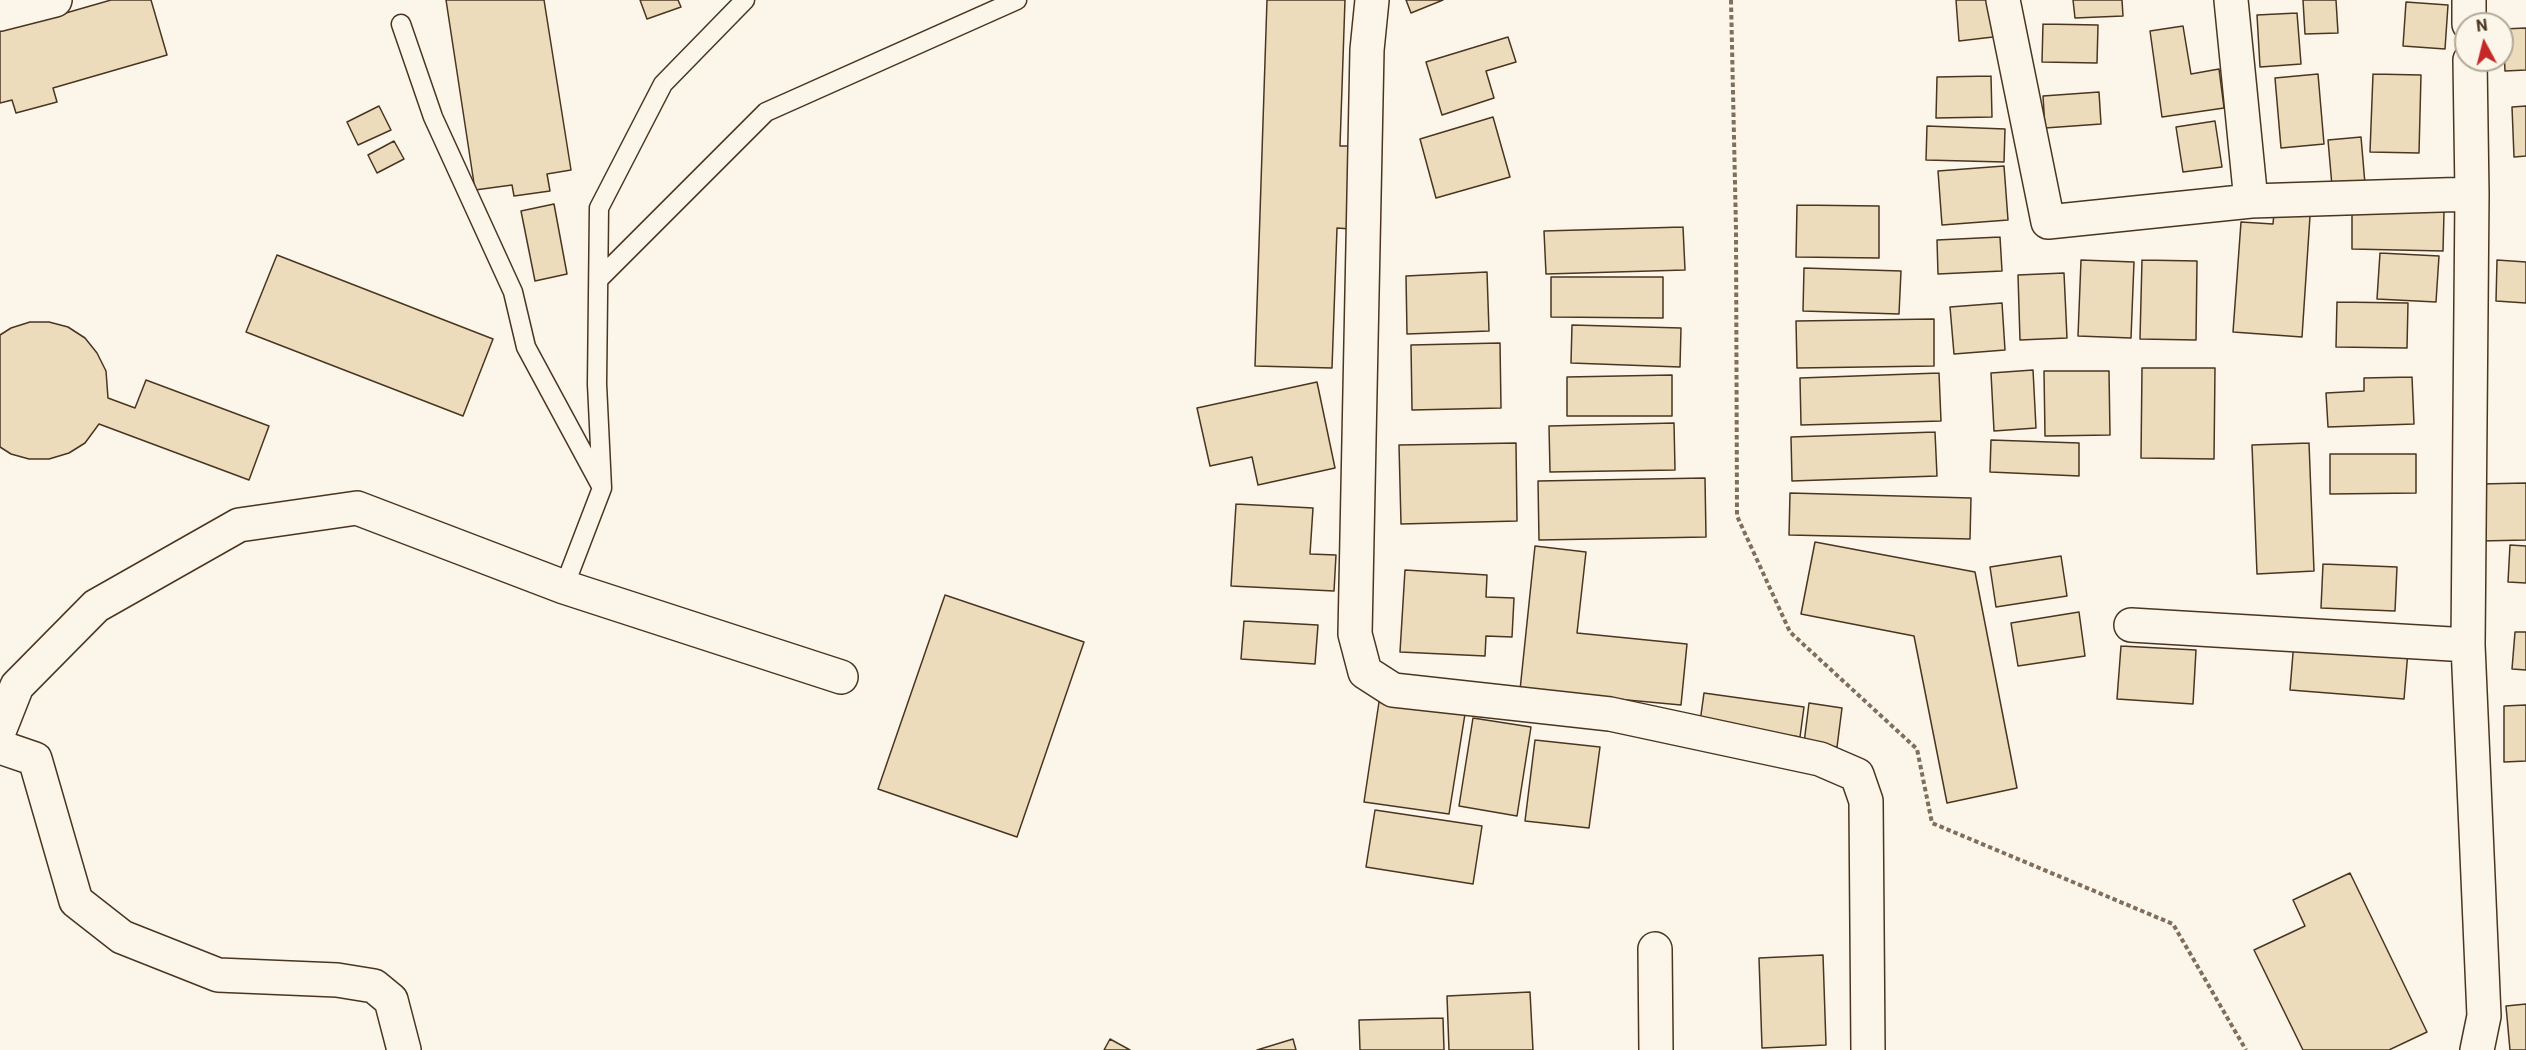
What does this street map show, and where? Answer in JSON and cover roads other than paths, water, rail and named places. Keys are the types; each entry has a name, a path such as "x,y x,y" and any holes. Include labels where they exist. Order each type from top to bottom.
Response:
{"street":[{"path":"0,14 55,0"},
{"path":"1372,0 1367,50 1355,634 1365,672 1393,690 1610,714 1820,759 1857,775 1866,801 1868,1050"},
{"path":"2003,0 2048,222 2251,201 2472,194"},
{"path":"2231,0 2251,201"},
{"path":"2470,72 2472,194 2468,645 2484,1016 2477,1050"},
{"path":"0,729 8,683 96,606 238,525 357,508 564,587 841,677"},
{"path":"2132,625 2468,645"},
{"path":"0,747 35,759 76,901 122,937 218,975 337,980 374,986 391,1000 404,1050"},
{"path":"1655,949 1656,1050"}],"lane":[{"path":"564,587 602,488 597,384 599,208 663,84 745,0"},
{"path":"599,279 766,112 1017,0"},
{"path":"401,24 433,117 513,292 526,347 602,488"}]}
